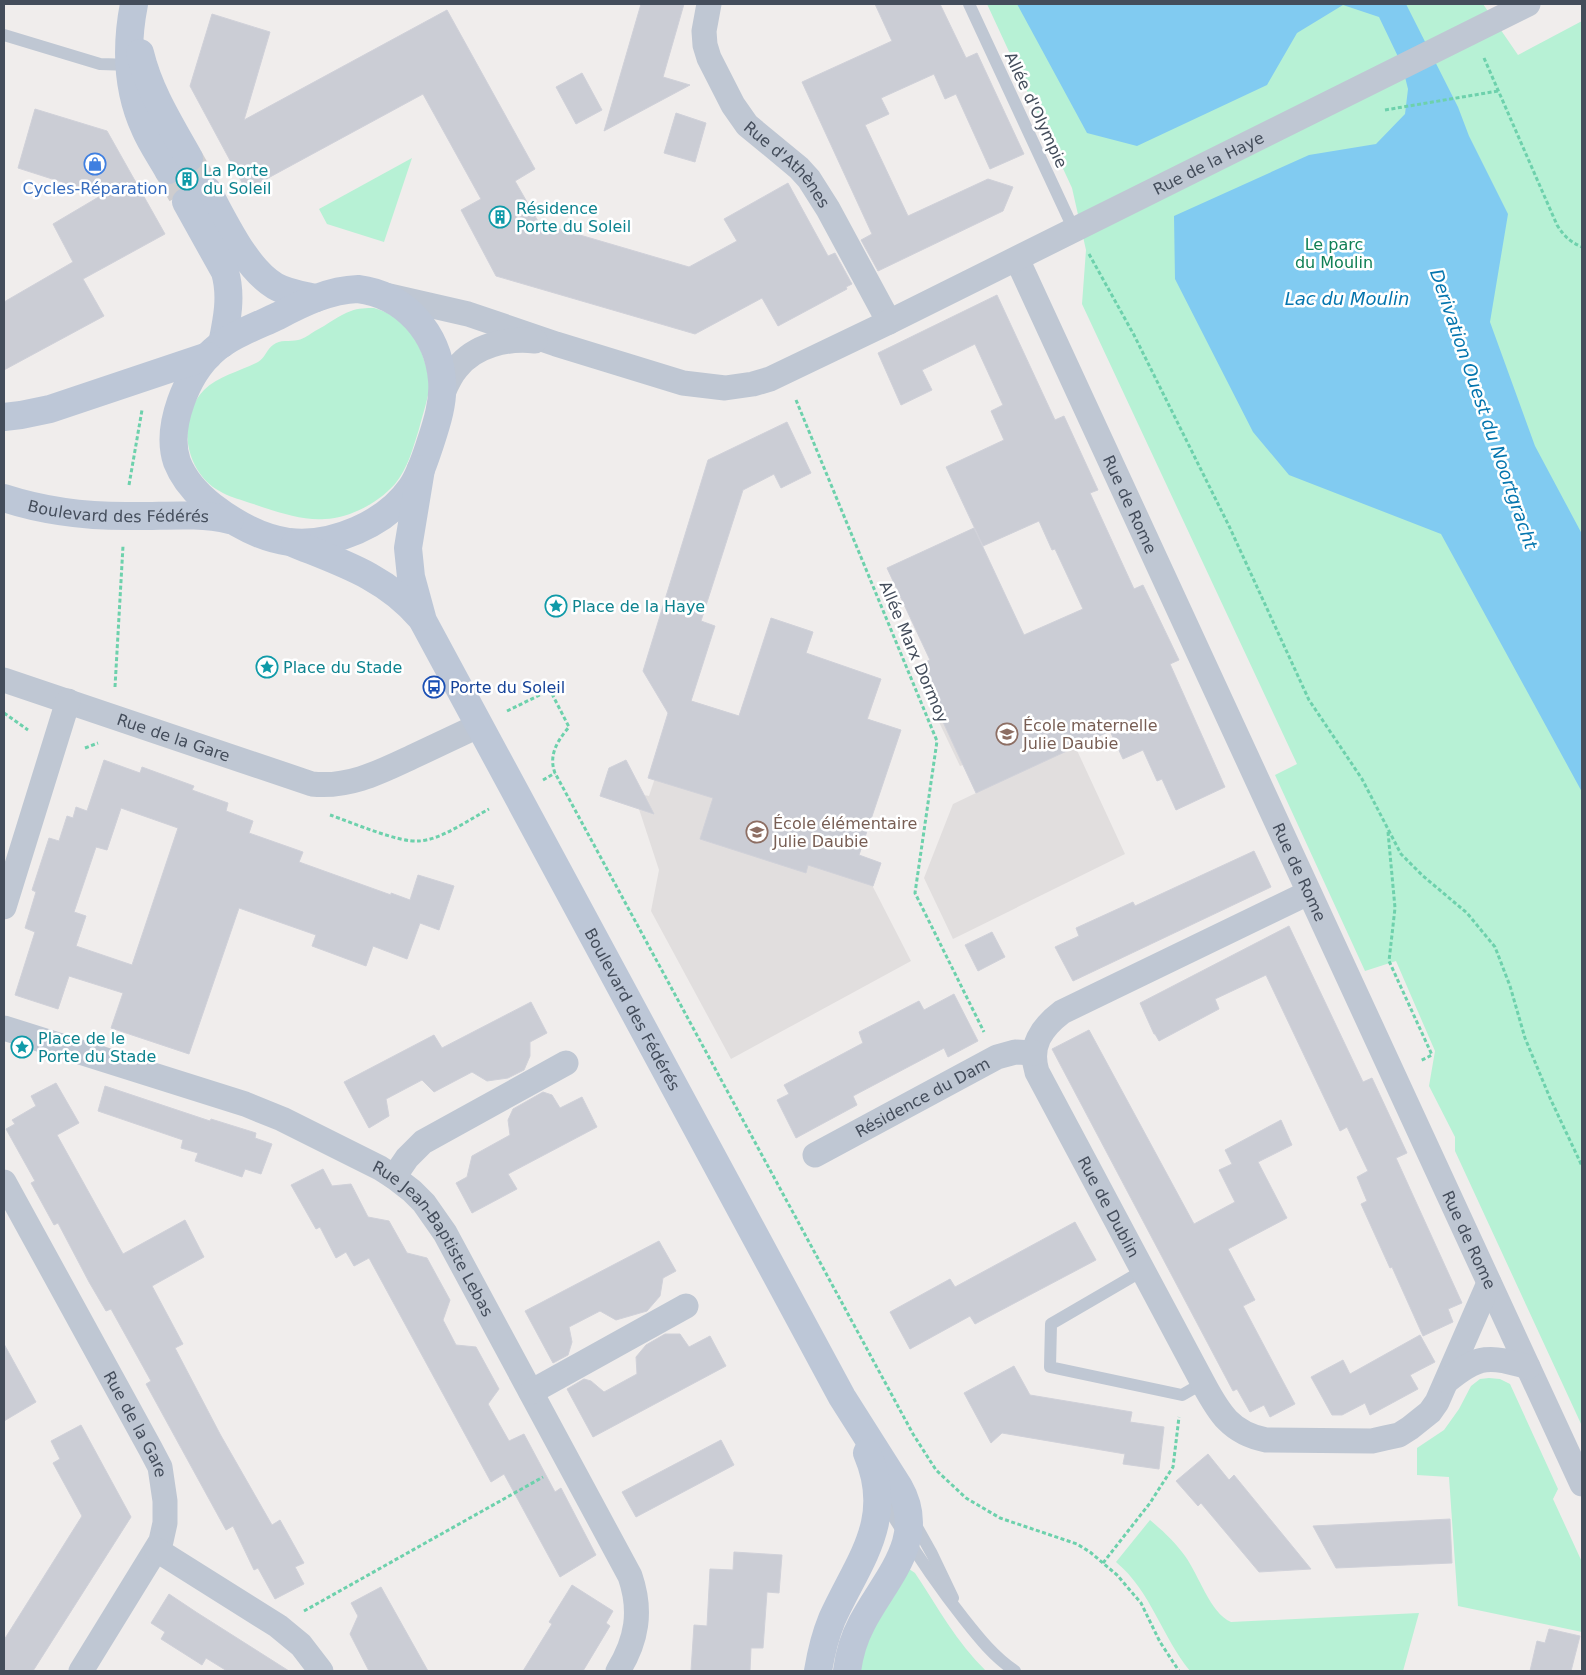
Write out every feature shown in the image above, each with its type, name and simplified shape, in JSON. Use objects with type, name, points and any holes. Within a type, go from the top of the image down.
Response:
[{"type":"street","points":[[135,4],[138,42],[136,65],[155,96],[178,164]]},
{"type":"street","name":"Rue d'Athènes","points":[[708,4],[704,31],[705,44],[709,58],[733,105],[747,125],[799,168],[809,179],[828,209],[889,322]]},
{"type":"street","name":"Rue de la Haye","points":[[889,322],[1528,4]]},
{"type":"street","points":[[316,298],[295,294],[276,287],[261,275],[196,196],[225,272],[229,290],[228,312],[215,350],[196,369],[186,386],[178,410],[174,433],[175,454],[183,473],[194,490],[213,507],[234,521],[256,532],[289,542],[330,539],[364,527],[404,498],[422,469],[437,422],[442,395],[440,368],[433,344],[427,332],[402,305],[380,294]]},
{"type":"street","name":"Rue de Rome","points":[[1017,259],[1582,1484]]},
{"type":"street","points":[[4,417],[50,409],[147,377],[215,350],[316,298],[348,290],[364,290],[468,314],[556,344],[683,382],[725,388],[770,379],[785,373],[889,322]]},
{"type":"street","points":[[442,395],[457,368],[473,354],[488,346],[520,340],[556,344]]},
{"type":"street","name":"Boulevard des Fédérés","points":[[422,469],[408,548],[411,577],[423,621]]},
{"type":"street","name":"Boulevard des Fédérés","points":[[4,498],[41,508],[66,512],[124,516],[200,515],[234,521]]},
{"type":"street","name":"Boulevard des Fédérés","points":[[289,542],[366,573],[404,599],[423,621],[842,1397],[904,1496],[908,1510],[908,1528],[900,1560],[857,1634],[847,1671]]},
{"type":"street","name":"Rue de la Gare","points":[[4,680],[304,781],[327,785],[358,780],[376,774],[480,725]]},
{"type":"street","points":[[4,907],[68,701]]},
{"type":"street","points":[[1034,1053],[1039,1035],[1062,1012],[1308,893]]},
{"type":"street","name":"Rue Jean-Baptiste Lebas","points":[[4,1028],[245,1104],[282,1119],[380,1168],[412,1191],[424,1203],[445,1233],[630,1576],[635,1589],[637,1619],[631,1648],[618,1671]]},
{"type":"street","name":"Résidence du Dam","points":[[815,1155],[997,1057],[1015,1052],[1034,1053]]},
{"type":"street","name":"Rue de Dublin","points":[[1034,1053],[1037,1072],[1142,1271],[1192,1389],[1212,1400],[1229,1422],[1241,1432],[1252,1437],[1273,1440],[1372,1440],[1399,1435],[1421,1420],[1437,1402],[1489,1283]]},
{"type":"street","points":[[394,1177],[407,1158],[423,1142],[566,1063]]},
{"type":"street","name":"Rue de la Gare","points":[[4,1182],[160,1467],[166,1512],[163,1533],[156,1550],[81,1671]]},
{"type":"street","points":[[531,1392],[686,1306]]},
{"type":"street","name":"Rue de Dublin","points":[[1447,1381],[1470,1365],[1488,1359],[1498,1359],[1528,1367]]},
{"type":"street","name":"Boulevard des Fédérés","points":[[818,1671],[828,1630],[863,1560],[871,1539],[877,1512],[877,1490],[869,1458],[842,1397]]},
{"type":"street","points":[[156,1550],[278,1626],[301,1645],[321,1671]]},
{"type":"lane","name":"Allée d'Olympie","points":[[969,4],[1074,230]]},
{"type":"lane","points":[[4,36],[100,64],[136,65]]},
{"type":"lane","points":[[1142,1271],[1051,1324],[1050,1367],[1192,1389]]},
{"type":"lane","points":[[877,1490],[933,1580],[985,1645],[1015,1671]]},
{"type":"lane","points":[[908,1510],[965,1620]]},
{"type":"path","points":[[1463,37],[1498,91],[1557,225],[1564,236],[1582,247]]},
{"type":"path","points":[[1386,110],[1498,91]]},
{"type":"path","points":[[1074,230],[1105,281],[1138,343],[1229,526],[1309,700],[1362,780],[1401,854],[1423,876],[1467,913],[1495,947],[1510,986],[1525,1038],[1581,1160],[1582,1166]]},
{"type":"path","name":"Allée Marx Dormoy","points":[[785,373],[937,741],[915,893],[997,1057]]},
{"type":"path","points":[[115,690],[124,516],[147,377]]},
{"type":"path","points":[[480,725],[550,690],[569,727],[561,736],[554,752],[552,766],[555,773],[913,1434],[936,1470],[951,1486],[983,1509],[1000,1518],[1076,1544],[1090,1552],[1131,1590],[1141,1603],[1160,1642],[1179,1671]]},
{"type":"path","points":[[4,713],[27,730]]},
{"type":"path","points":[[1388,829],[1395,908],[1389,961],[1432,1055],[1393,1074]]},
{"type":"path","points":[[1103,1563],[1150,1504],[1173,1467],[1192,1389]]},
{"type":"path","points":[[278,1626],[570,1462]]},
{"type":"shaded area","name":"École maternelle Julie Daubie","points":[[974,528],[1125,854],[953,939],[924,878],[953,804],[976,793],[963,765],[960,766],[938,720],[941,719],[917,666],[952,649],[920,638],[887,568]]},
{"type":"shaded area","name":"École élémentaire Julie Daubie","points":[[771,619],[813,632],[804,658],[834,663],[881,679],[868,719],[901,730],[859,855],[881,863],[873,887],[911,961],[731,1059],[651,911],[659,870],[639,809],[644,795],[649,796],[655,778],[674,695],[739,716]]},
{"type":"green space","name":"Le parc du Moulin","points":[[987,4],[1483,4],[1518,55],[1582,21],[1582,1426],[1455,1151],[1455,1137],[1429,1086],[1435,1051],[1396,961],[1365,971],[1275,775],[1297,764],[1082,304],[1086,250],[1072,188]]},
{"type":"green space","points":[[412,158],[384,242],[327,224],[319,209]]},
{"type":"green space","points":[[362,308],[374,308],[394,316],[408,328],[418,343],[430,379],[427,399],[412,451],[407,465],[395,484],[372,503],[354,512],[334,518],[315,519],[284,514],[234,497],[216,489],[205,480],[191,456],[187,428],[195,401],[204,390],[223,377],[258,362],[276,343],[302,339],[342,315]]},
{"type":"green space","points":[[1480,1379],[1500,1379],[1510,1384],[1558,1489],[1553,1499],[1582,1562],[1582,1632],[1458,1606],[1449,1477],[1417,1475],[1417,1448],[1444,1430],[1459,1409],[1471,1386]]},
{"type":"green space","points":[[1150,1520],[1181,1551],[1217,1611],[1231,1622],[1419,1613],[1403,1671],[1190,1671],[1180,1658],[1138,1586],[1116,1562]]},
{"type":"green space","points":[[909,1569],[915,1573],[966,1649],[986,1671],[856,1671],[865,1635]]},
{"type":"water","name":"Lac du Moulin","points":[[1017,4],[1406,4],[1458,107],[1469,136],[1508,214],[1490,322],[1535,446],[1582,534],[1582,792],[1441,534],[1289,475],[1253,432],[1175,279],[1174,216],[1309,155],[1376,144],[1405,114],[1408,89],[1402,65],[1379,17],[1343,5],[1297,33],[1267,85],[1137,146],[1087,133]]},
{"type":"building","points":[[641,4],[684,4],[663,77],[690,85],[604,131]]},
{"type":"building","points":[[875,4],[940,4],[966,58],[977,53],[1024,154],[990,169],[956,94],[945,99],[934,74],[881,98],[889,114],[865,125],[908,216],[988,179],[1013,187],[1003,211],[878,271],[861,240],[872,234],[802,82],[892,41]]},
{"type":"building","points":[[447,10],[535,169],[515,181],[539,223],[689,267],[737,241],[724,219],[788,183],[828,256],[835,253],[852,284],[846,287],[847,289],[778,326],[762,298],[695,334],[496,276],[461,210],[481,199],[423,94],[246,190],[190,86],[212,14],[270,32],[244,120]]},
{"type":"building","points":[[582,73],[602,110],[576,124],[556,87]]},
{"type":"building","points":[[35,109],[107,131],[165,234],[83,279],[104,316],[4,370],[4,302],[73,262],[53,224],[102,195],[18,168]]},
{"type":"building","points":[[676,113],[706,123],[695,162],[664,153]]},
{"type":"building","points":[[997,295],[1055,420],[1064,416],[1098,490],[1090,493],[1134,589],[1143,585],[1179,660],[1170,664],[1225,787],[1176,810],[1162,779],[1157,781],[1143,750],[1123,759],[1110,731],[976,793],[917,666],[930,660],[887,568],[974,528],[1024,635],[1083,609],[1055,549],[1052,550],[1039,521],[983,546],[946,467],[1004,440],[991,411],[1003,405],[975,344],[922,370],[932,390],[901,405],[878,353]]},
{"type":"building","points":[[787,422],[811,473],[781,488],[774,474],[743,490],[701,621],[715,626],[691,701],[739,716],[771,618],[813,632],[806,653],[881,679],[867,719],[901,730],[859,855],[881,863],[873,886],[808,865],[806,873],[700,839],[713,798],[648,778],[668,713],[643,671],[708,460]]},
{"type":"building","points":[[104,760],[140,773],[142,767],[194,786],[192,790],[228,803],[226,811],[253,821],[249,833],[303,852],[299,862],[410,900],[418,875],[454,886],[439,930],[420,923],[407,959],[373,946],[366,966],[312,946],[316,935],[239,908],[189,1054],[111,1028],[123,993],[69,976],[58,1009],[15,995],[35,932],[25,928],[36,892],[32,890],[49,838],[59,841],[67,816],[73,818],[76,807],[87,811]],"holes":[[[121,808],[178,828],[132,965],[76,946],[86,916],[74,912],[96,847],[107,850]]]},
{"type":"building","points":[[626,760],[654,814],[600,796],[609,768]]},
{"type":"building","points":[[1254,851],[1271,887],[1073,981],[1055,947],[1079,936],[1076,928],[1133,902],[1135,906]]},
{"type":"building","points":[[1289,926],[1363,1082],[1372,1078],[1407,1153],[1396,1158],[1462,1303],[1448,1309],[1453,1322],[1423,1336],[1361,1204],[1367,1201],[1357,1177],[1368,1171],[1347,1127],[1340,1131],[1266,975],[1215,999],[1219,1009],[1159,1041],[1140,1003]]},
{"type":"building","points":[[992,932],[1005,957],[978,971],[965,945]]},
{"type":"building","points":[[954,994],[978,1041],[948,1057],[944,1048],[853,1096],[857,1105],[796,1138],[777,1100],[789,1094],[784,1085],[863,1043],[859,1032],[919,1001],[924,1010]]},
{"type":"building","points":[[531,1002],[547,1033],[530,1042],[530,1056],[524,1070],[508,1078],[487,1081],[472,1072],[434,1092],[422,1080],[386,1099],[389,1116],[369,1128],[344,1082],[434,1035],[442,1048]]},
{"type":"building","points":[[1089,1030],[1194,1224],[1235,1202],[1219,1170],[1232,1164],[1225,1150],[1281,1120],[1292,1145],[1258,1162],[1287,1218],[1228,1249],[1255,1300],[1243,1306],[1295,1404],[1270,1417],[1264,1405],[1250,1412],[1237,1389],[1233,1391],[1052,1049]]},
{"type":"building","points":[[56,1083],[79,1123],[57,1135],[123,1254],[185,1220],[204,1257],[152,1286],[183,1344],[175,1348],[220,1434],[272,1525],[280,1520],[304,1563],[295,1567],[304,1584],[275,1599],[258,1568],[254,1570],[233,1526],[226,1530],[146,1384],[151,1381],[111,1309],[106,1311],[58,1223],[54,1225],[31,1183],[35,1181],[6,1129],[15,1124],[12,1120],[36,1106],[31,1096]]},
{"type":"building","points":[[105,1086],[210,1121],[211,1119],[256,1133],[255,1138],[272,1144],[261,1174],[245,1169],[242,1177],[195,1161],[198,1153],[181,1148],[183,1140],[98,1111]]},
{"type":"building","points":[[543,1092],[552,1095],[560,1108],[582,1097],[597,1127],[508,1174],[517,1189],[472,1213],[456,1183],[467,1177],[472,1156],[510,1135],[508,1120],[513,1109]]},
{"type":"building","points":[[323,1169],[332,1186],[351,1184],[368,1217],[389,1221],[407,1253],[427,1258],[450,1300],[443,1320],[456,1345],[476,1347],[499,1389],[488,1404],[509,1441],[524,1434],[555,1492],[561,1488],[596,1555],[560,1577],[504,1474],[491,1482],[369,1258],[354,1266],[346,1252],[336,1258],[320,1227],[316,1229],[291,1185]]},
{"type":"building","points":[[1075,1222],[1096,1260],[975,1324],[970,1316],[910,1349],[890,1312],[950,1279],[955,1287]]},
{"type":"building","points":[[659,1241],[676,1271],[663,1278],[660,1296],[647,1311],[616,1320],[600,1311],[569,1327],[572,1342],[568,1355],[553,1363],[525,1311]]},
{"type":"building","points":[[665,1334],[680,1334],[689,1347],[710,1336],[726,1366],[593,1437],[567,1389],[584,1379],[591,1381],[604,1392],[637,1374],[636,1357],[646,1345]]},
{"type":"building","points":[[1420,1335],[1435,1362],[1410,1375],[1418,1389],[1370,1415],[1365,1403],[1342,1415],[1332,1415],[1311,1377],[1343,1360],[1350,1374]]},
{"type":"building","points":[[4,1344],[36,1402],[4,1421]]},
{"type":"building","points":[[1014,1366],[1030,1395],[1132,1412],[1130,1422],[1164,1427],[1159,1469],[1123,1464],[1125,1454],[1002,1433],[991,1443],[964,1393]]},
{"type":"building","points":[[81,1425],[131,1517],[33,1671],[4,1671],[4,1640],[82,1516],[53,1463],[60,1459],[51,1441]]},
{"type":"building","points":[[721,1440],[734,1465],[636,1517],[622,1492]]},
{"type":"building","points":[[1208,1454],[1229,1480],[1234,1475],[1311,1569],[1259,1572],[1201,1503],[1198,1506],[1176,1481]]},
{"type":"building","points":[[1450,1519],[1452,1563],[1336,1568],[1313,1526]]},
{"type":"building","points":[[734,1552],[782,1555],[779,1593],[767,1592],[763,1648],[751,1648],[750,1671],[691,1671],[694,1625],[707,1626],[710,1569],[733,1570]]},
{"type":"building","points":[[572,1585],[613,1611],[606,1623],[610,1626],[583,1671],[523,1671],[552,1624],[549,1622]]},
{"type":"building","points":[[381,1587],[428,1671],[369,1671],[350,1634],[358,1616],[351,1603]]},
{"type":"building","points":[[169,1594],[289,1671],[227,1671],[206,1658],[202,1665],[161,1639],[165,1632],[151,1623]]},
{"type":"building","points":[[1549,1629],[1580,1636],[1571,1671],[1530,1671],[1537,1641],[1545,1643]]},
{"type":"tunnel","points":[[189,158],[207,190]]},
{"type":"tunnel","points":[[168,170],[186,202]]},
{"type":"place","name":"Cycles-Réparation","points":[[95,164]]},
{"type":"place","name":"La Porte du Soleil","points":[[187,179]]},
{"type":"place","name":"Résidence Porte du Soleil","points":[[500,217]]},
{"type":"place","name":"Place de la Haye","points":[[556,606]]},
{"type":"place","name":"Place du Stade","points":[[267,667]]},
{"type":"place","name":"Porte du Soleil","points":[[434,687]]},
{"type":"place","name":"École maternelle Julie Daubie","points":[[1007,734]]},
{"type":"place","name":"École élémentaire Julie Daubie","points":[[757,832]]},
{"type":"place","name":"Place de le Porte du Stade","points":[[22,1047]]},
{"type":"water label","name":"Derivation Ouest du Noortgracht","points":[[1484,409]]}]
